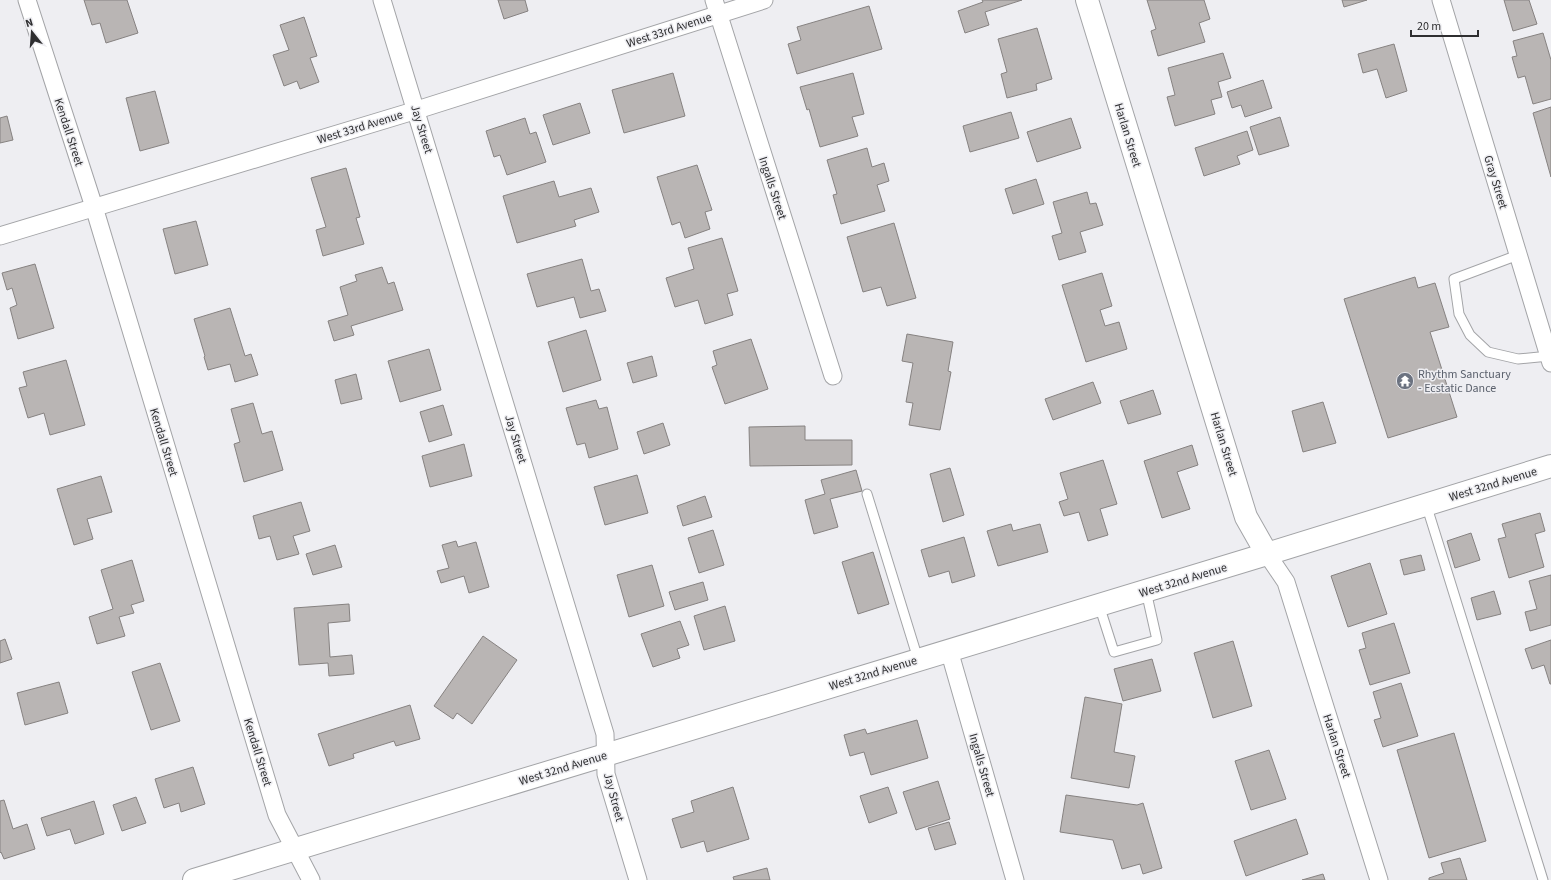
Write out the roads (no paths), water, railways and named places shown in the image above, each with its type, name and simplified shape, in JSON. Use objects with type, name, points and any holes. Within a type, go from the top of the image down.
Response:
[{"type":"street","name":"Kendall Street","points":[[27,0],[94,207],[277,815],[311,880]]},
{"type":"street","name":"Jay Street","points":[[382,0],[417,110],[605,734],[606,774],[638,880]]},
{"type":"street","name":"West 33rd Avenue","points":[[0,236],[417,110],[716,7],[764,0]]},
{"type":"street","name":"Harlan Street","points":[[1087,0],[1246,517],[1267,554],[1286,582],[1380,880]]},
{"type":"street","name":"Gray Street","points":[[1441,0],[1550,360]]},
{"type":"street","name":"Ingalls Street","points":[[716,7],[833,376]]},
{"type":"street","name":"West 32nd Avenue","points":[[194,880],[1146,591],[1551,466]]},
{"type":"street","name":"Ingalls Street","points":[[949,650],[1015,880]]},
{"type":"lane","points":[[1518,255],[1454,279],[1458,314],[1470,335],[1488,352],[1518,358],[1550,360]]},
{"type":"lane","points":[[867,494],[918,660]]},
{"type":"lane","points":[[1426,504],[1543,880]]},
{"type":"lane","points":[[1099,605],[1114,652],[1157,640],[1146,591]]},
{"type":"place","name":"Rhythm Sanctuary - Ecstatic Dance","points":[[1405,381]]}]
